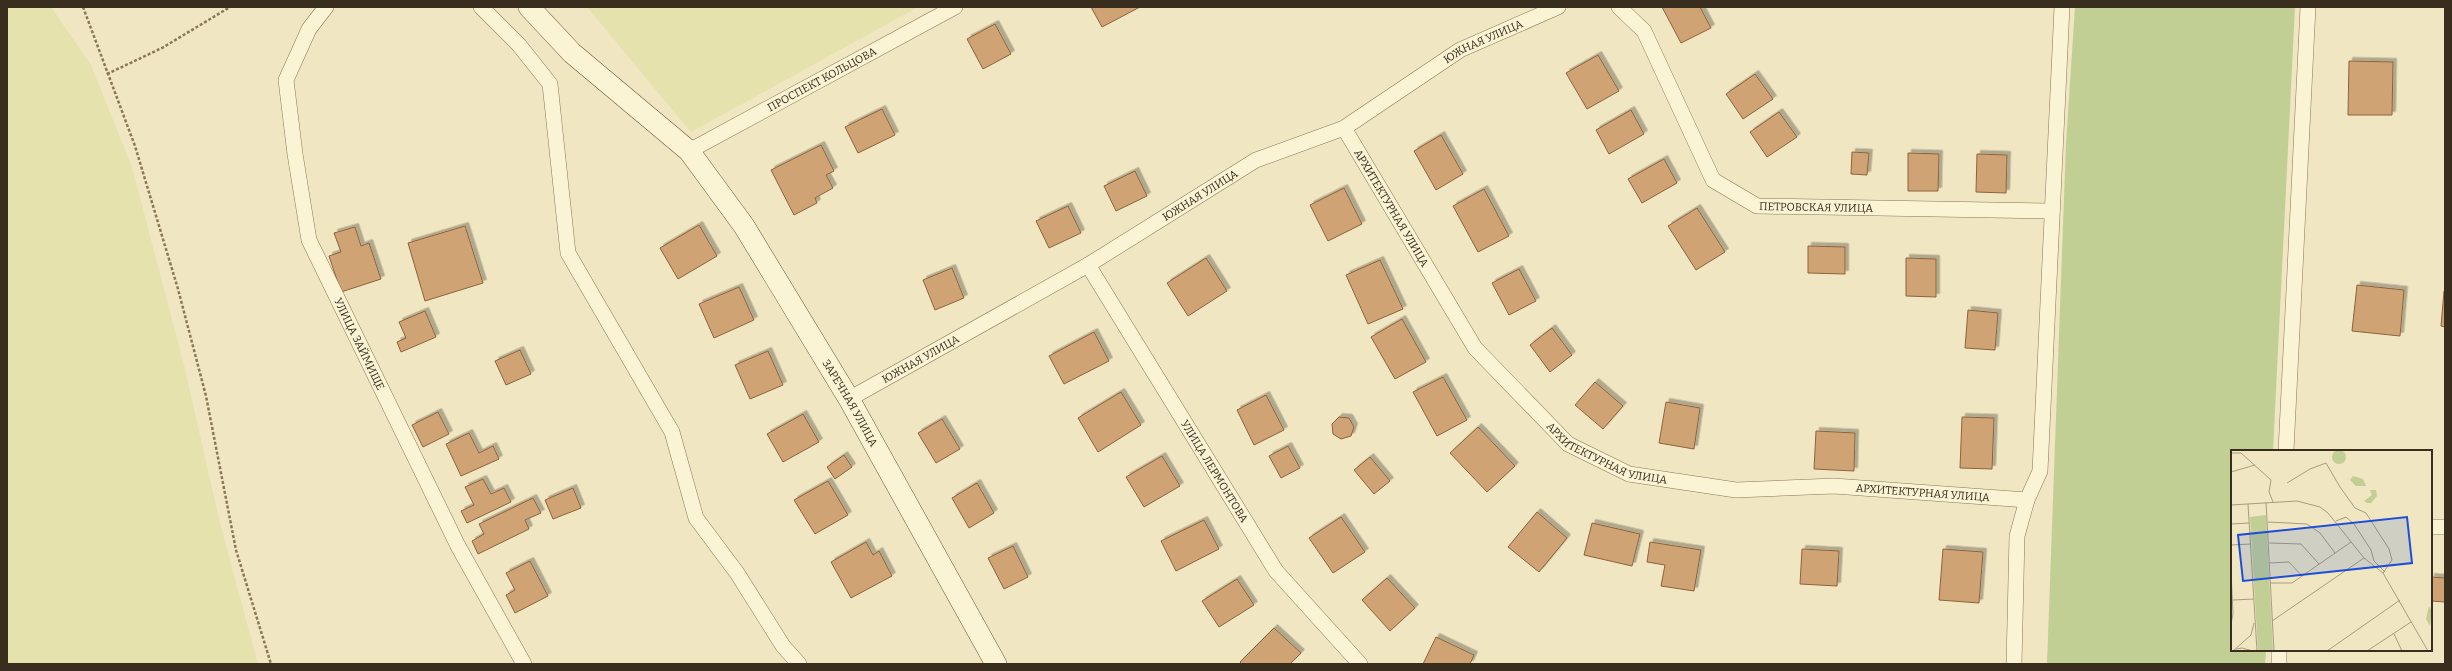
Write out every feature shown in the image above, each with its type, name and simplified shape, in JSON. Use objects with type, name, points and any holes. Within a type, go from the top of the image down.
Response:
[{"type":"street","name":"УЛИЦА ЗАЙМИЩЕ","points":[[326,7],[309,29],[286,80],[295,154],[309,240],[458,546],[524,664]]},
{"type":"street","points":[[481,7],[519,45],[550,84],[568,253],[672,432],[696,518],[737,573],[784,646],[799,664]]},
{"type":"street","name":"ЗАРЕЧНАЯ УЛИЦА","points":[[529,7],[572,53],[689,151],[744,226],[849,399],[996,664]]},
{"type":"street","name":"ПРОСПЕКТ КОЛЬЦОВА","points":[[689,151],[955,7]]},
{"type":"street","name":"ЮЖНАЯ УЛИЦА","points":[[849,399],[1088,265],[1256,160],[1344,128],[1460,50],[1558,7]]},
{"type":"street","name":"ПЕТРОВСКАЯ УЛИЦА","points":[[1619,7],[1644,31],[1713,180],[1757,206],[2052,211]]},
{"type":"street","points":[[2014,664],[2017,536],[2027,500],[2040,471],[2062,7]]},
{"type":"street","points":[[2286,450],[2308,7]]},
{"type":"street","name":"АРХИТЕКТУРНАЯ УЛИЦА","points":[[1344,128],[1474,348],[1568,444],[1629,474],[1736,490],[1834,486],[2027,500]]},
{"type":"street","name":"УЛИЦА ЛЕРМОНТОВА","points":[[1088,265],[1276,571],[1360,664]]},
{"type":"street","points":[[2432,527],[2445,527]]},
{"type":"street","points":[[2279,651],[2279,664]]},
{"type":"path","points":[[83,7],[135,146],[178,289],[206,396],[236,550],[271,664]]},
{"type":"path","points":[[107,74],[162,48],[230,7]]},
{"type":"shaded area","points":[[7,7],[51,7],[91,65],[132,167],[184,365],[220,523],[258,664],[7,664]]},
{"type":"shaded area","points":[[587,7],[918,7],[691,132]]},
{"type":"green space","points":[[2075,7],[2295,7],[2273,450],[2231,450],[2231,651],[2266,651],[2265,664],[2047,664],[2066,143]]},
{"type":"building","points":[[1091,7],[1140,7],[1102,27]]},
{"type":"building","points":[[1662,7],[1700,7],[1711,28],[1681,43]]},
{"type":"building","points":[[995,24],[1011,54],[983,69],[967,39]]},
{"type":"building","points":[[1598,55],[1619,91],[1587,109],[1566,73]]},
{"type":"building","points":[[2349,61],[2393,62],[2392,115],[2348,115]]},
{"type":"building","points":[[1755,74],[1773,99],[1743,119],[1726,94]]},
{"type":"building","points":[[882,109],[895,135],[858,153],[845,127]]},
{"type":"building","points":[[1631,110],[1644,134],[1609,154],[1596,130]]},
{"type":"building","points":[[1779,112],[1797,137],[1767,157],[1750,132]]},
{"type":"building","points":[[1441,135],[1463,174],[1436,190],[1414,151]]},
{"type":"building","points":[[821,145],[834,171],[826,175],[833,188],[815,198],[817,203],[794,215],[771,170]]},
{"type":"building","points":[[1852,152],[1869,153],[1867,175],[1851,174]]},
{"type":"building","points":[[1908,153],[1939,154],[1938,191],[1908,191]]},
{"type":"building","points":[[1977,154],[2007,155],[2006,193],[1976,192]]},
{"type":"building","points":[[1664,159],[1677,183],[1642,203],[1628,179]]},
{"type":"building","points":[[1135,171],[1147,196],[1116,211],[1104,186]]},
{"type":"building","points":[[1344,188],[1362,224],[1328,241],[1310,205]]},
{"type":"building","points":[[1484,189],[1509,236],[1478,252],[1453,206]]},
{"type":"building","points":[[1068,206],[1081,233],[1049,248],[1036,221]]},
{"type":"building","points":[[1697,208],[1725,252],[1696,270],[1668,226]]},
{"type":"building","points":[[699,225],[717,256],[678,279],[660,248]]},
{"type":"building","points":[[465,226],[483,283],[425,301],[408,243]]},
{"type":"building","points":[[355,227],[361,246],[369,243],[381,279],[341,292],[329,256],[341,252],[334,233]]},
{"type":"building","points":[[1808,246],[1845,247],[1845,274],[1808,273]]},
{"type":"building","points":[[1206,258],[1227,291],[1188,316],[1167,283]]},
{"type":"building","points":[[1906,258],[1936,259],[1936,297],[1906,296]]},
{"type":"building","points":[[1380,260],[1403,309],[1368,324],[1346,275]]},
{"type":"building","points":[[952,268],[964,298],[935,310],[923,280]]},
{"type":"building","points":[[1519,269],[1536,301],[1509,315],[1492,283]]},
{"type":"building","points":[[2357,285],[2404,290],[2400,336],[2352,331]]},
{"type":"building","points":[[739,287],[754,320],[714,338],[699,304]]},
{"type":"building","points":[[2445,291],[2445,327],[2441,326]]},
{"type":"building","points":[[1968,310],[1998,313],[1995,350],[1965,348]]},
{"type":"building","points":[[425,311],[436,337],[401,352],[397,342],[406,338],[399,322]]},
{"type":"building","points":[[1402,319],[1426,362],[1395,379],[1371,337]]},
{"type":"building","points":[[1552,328],[1572,355],[1550,372],[1530,345]]},
{"type":"building","points":[[1094,332],[1109,361],[1064,384],[1049,356]]},
{"type":"building","points":[[520,350],[531,374],[506,385],[495,361]]},
{"type":"building","points":[[768,351],[783,385],[750,399],[735,365]]},
{"type":"building","points":[[1443,377],[1467,420],[1437,436],[1413,392]]},
{"type":"building","points":[[1595,382],[1623,406],[1603,429],[1575,405]]},
{"type":"building","points":[[1121,392],[1141,425],[1098,452],[1078,418]]},
{"type":"building","points":[[1266,395],[1284,430],[1254,445],[1237,410]]},
{"type":"building","points":[[1666,402],[1700,408],[1694,449],[1659,443]]},
{"type":"building","points":[[438,412],[449,434],[423,447],[412,425]]},
{"type":"building","points":[[803,414],[819,442],[783,462],[767,434]]},
{"type":"building","points":[[1339,417],[1349,418],[1354,427],[1351,436],[1341,439],[1333,434],[1332,424]]},
{"type":"building","points":[[1962,417],[1994,418],[1992,469],[1960,468]]},
{"type":"building","points":[[942,419],[960,449],[936,463],[918,433]]},
{"type":"building","points":[[1478,427],[1515,466],[1487,492],[1450,453]]},
{"type":"building","points":[[1816,431],[1855,433],[1854,471],[1814,469]]},
{"type":"building","points":[[469,433],[479,453],[493,446],[499,459],[461,476],[446,444]]},
{"type":"building","points":[[1288,446],[1300,468],[1281,478],[1269,456]]},
{"type":"building","points":[[844,455],[852,467],[835,479],[827,467]]},
{"type":"building","points":[[1162,456],[1180,486],[1144,507],[1126,477]]},
{"type":"building","points":[[1370,457],[1390,481],[1374,494],[1354,470]]},
{"type":"building","points":[[483,479],[491,494],[504,488],[511,502],[467,523],[461,511],[474,505],[465,487]]},
{"type":"building","points":[[828,481],[848,515],[815,534],[794,500]]},
{"type":"building","points":[[977,483],[994,513],[969,528],[952,498]]},
{"type":"building","points":[[573,488],[581,508],[553,519],[545,500]]},
{"type":"building","points":[[533,498],[541,513],[525,520],[529,529],[478,554],[472,541],[484,534],[479,524]]},
{"type":"building","points":[[1537,512],[1567,538],[1539,572],[1508,547]]},
{"type":"building","points":[[1341,517],[1365,552],[1333,573],[1309,538]]},
{"type":"building","points":[[1204,520],[1219,549],[1176,571],[1161,541]]},
{"type":"building","points":[[1592,523],[1640,534],[1632,566],[1584,555]]},
{"type":"building","points":[[866,542],[873,555],[879,551],[892,576],[851,598],[831,562]]},
{"type":"building","points":[[1650,542],[1701,550],[1694,591],[1661,586],[1665,565],[1647,562]]},
{"type":"building","points":[[1013,546],[1028,577],[1004,589],[988,558]]},
{"type":"building","points":[[1802,549],[1839,551],[1837,586],[1800,584]]},
{"type":"building","points":[[1943,549],[1983,552],[1979,603],[1939,600]]},
{"type":"building","points":[[530,561],[548,596],[515,613],[506,595],[515,590],[506,573]]},
{"type":"building","points":[[2432,577],[2445,578],[2445,602],[2432,601]]},
{"type":"building","points":[[1387,578],[1415,608],[1390,631],[1362,600]]},
{"type":"building","points":[[1237,579],[1254,605],[1219,627],[1202,601]]},
{"type":"building","points":[[1274,628],[1301,653],[1290,664],[1242,664],[1240,662]]},
{"type":"building","points":[[1436,637],[1474,655],[1470,664],[1423,664]]}]
